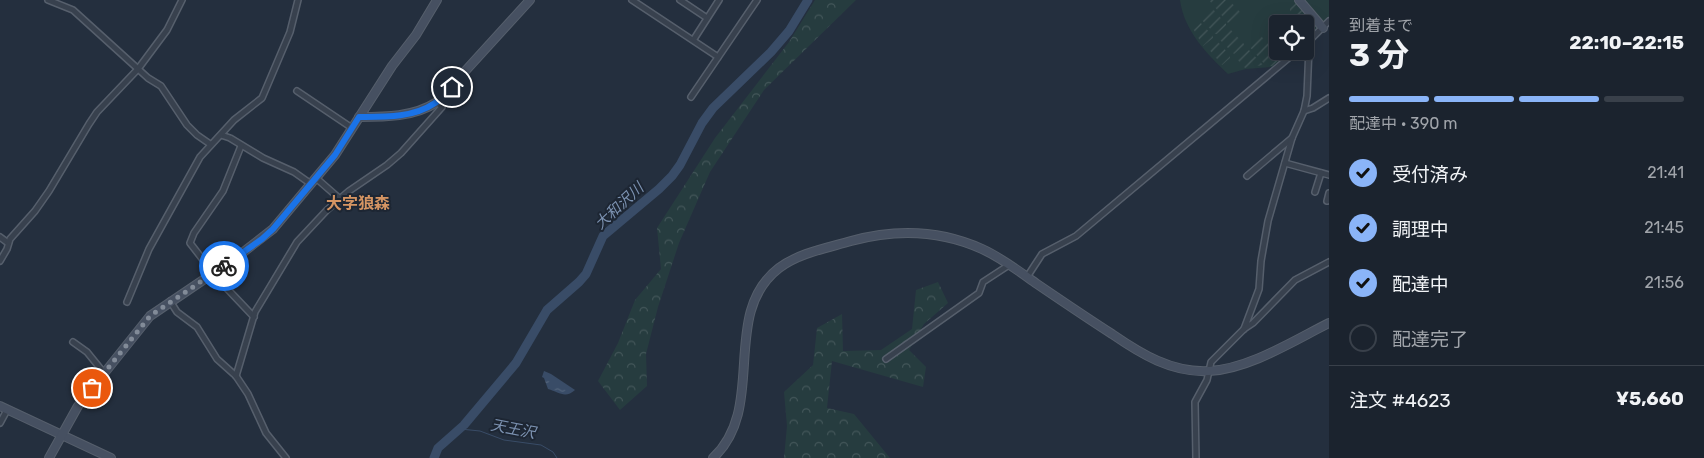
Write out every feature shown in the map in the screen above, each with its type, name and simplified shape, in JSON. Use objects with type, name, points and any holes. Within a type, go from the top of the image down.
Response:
[{"type":"street","points":[[48,0],[73,10],[148,78],[161,86],[187,125],[210,144]]},
{"type":"street","points":[[0,261],[13,234],[35,211],[49,191],[97,112],[138,69],[167,30],[182,0]]},
{"type":"street","points":[[127,302],[149,248],[200,157],[234,120],[262,98],[290,32],[298,0]]},
{"type":"street","points":[[49,458],[78,406],[146,321],[170,302],[268,234],[313,181],[335,155],[392,66],[416,35],[437,0]]},
{"type":"street","points":[[359,117],[401,115],[428,107],[437,102],[530,0]]},
{"type":"street","points":[[632,0],[694,39],[718,57]]},
{"type":"street","points":[[680,0],[707,18]]},
{"type":"street","points":[[694,39],[719,0]]},
{"type":"street","points":[[691,97],[757,0]]},
{"type":"street","points":[[1299,0],[1326,24],[1314,36]]},
{"type":"street","points":[[1027,277],[1042,254],[1076,236],[1286,60]]},
{"type":"street","points":[[1244,330],[1259,288],[1268,221],[1292,138],[1304,111],[1308,60]]},
{"type":"street","points":[[297,91],[352,128]]},
{"type":"street","points":[[1304,111],[1329,98]]},
{"type":"street","points":[[236,376],[255,312],[292,250],[327,210],[358,184],[387,165],[401,153],[442,107],[437,102]]},
{"type":"street","points":[[221,135],[230,138],[263,158],[313,181],[340,199]]},
{"type":"street","points":[[1247,176],[1292,138]]},
{"type":"street","points":[[241,146],[223,191],[191,239],[191,246],[217,278],[254,317]]},
{"type":"street","points":[[1285,163],[1329,175]]},
{"type":"street","points":[[1315,192],[1321,174]]},
{"type":"street","points":[[1327,201],[1329,193]]},
{"type":"street","points":[[713,458],[726,444],[740,412],[748,327],[752,306],[763,284],[785,264],[805,255],[862,238],[894,233],[909,233],[937,235],[969,244],[1009,265],[1144,355],[1174,368],[1208,371],[1249,362],[1329,323]]},
{"type":"street","points":[[0,237],[8,243]]},
{"type":"street","points":[[1196,458],[1197,421],[1195,402],[1207,380],[1211,362],[1295,280],[1329,262]]},
{"type":"street","points":[[886,358],[979,293],[983,282],[1009,265]]},
{"type":"street","points":[[170,302],[177,312],[197,327],[217,359],[236,376],[248,394],[266,433],[286,458]]},
{"type":"street","points":[[73,342],[87,352],[104,373]]},
{"type":"street","points":[[0,422],[3,408],[111,458]]},
{"type":"green space","points":[[815,0],[856,0],[764,90],[710,172],[679,243],[658,307],[646,354],[647,386],[620,410],[598,381],[618,343],[635,300],[661,269],[657,228],[715,138],[789,42]]},
{"type":"green space","points":[[1180,0],[1329,0],[1329,17],[1314,32],[1314,15],[1269,15],[1269,60],[1281,60],[1272,67],[1246,69],[1228,74],[1191,32],[1182,11]]},
{"type":"green space","points":[[1209,0],[1229,0],[1240,12],[1240,15],[1228,23]]},
{"type":"green space","points":[[1296,3],[1306,15],[1294,15],[1290,8]]},
{"type":"green space","points":[[1212,8],[1226,24],[1217,34],[1200,18]]},
{"type":"green space","points":[[1198,20],[1213,36],[1203,46],[1191,25]]},
{"type":"green space","points":[[1228,29],[1244,44],[1234,54],[1219,39]]},
{"type":"green space","points":[[1261,36],[1269,45],[1269,60],[1279,60],[1272,66],[1266,66],[1249,46]]},
{"type":"green space","points":[[1214,41],[1217,41],[1230,55],[1230,58],[1222,65],[1207,47]]},
{"type":"green space","points":[[1245,48],[1263,65],[1245,68],[1236,56]]},
{"type":"green space","points":[[938,282],[948,303],[924,324],[909,350],[926,367],[923,387],[832,361],[827,408],[854,414],[890,458],[784,458],[787,426],[784,392],[813,365],[817,328],[842,314],[843,351],[881,350],[912,329],[916,290]]},
{"type":"water","points":[[544,371],[575,390],[565,394],[548,389],[542,377]]},
{"type":"waterway","name":"大和沢川","points":[[434,458],[438,448],[464,425],[516,363],[547,310],[586,274],[603,236],[672,176],[680,165],[702,123],[713,108],[771,52],[789,31],[808,0]]},
{"type":"waterway","name":"天王沢","points":[[460,429],[480,431],[504,440],[541,445],[553,452],[557,458]]},
{"type":"way so far","points":[[92,388],[150,316],[224,266]]},
{"type":"district","name":"大字狼森","points":[[358,203]]},
{"type":"route","points":[[224,266],[273,229],[335,155],[359,117],[388,117],[428,107],[437,102],[452,87]]}]
